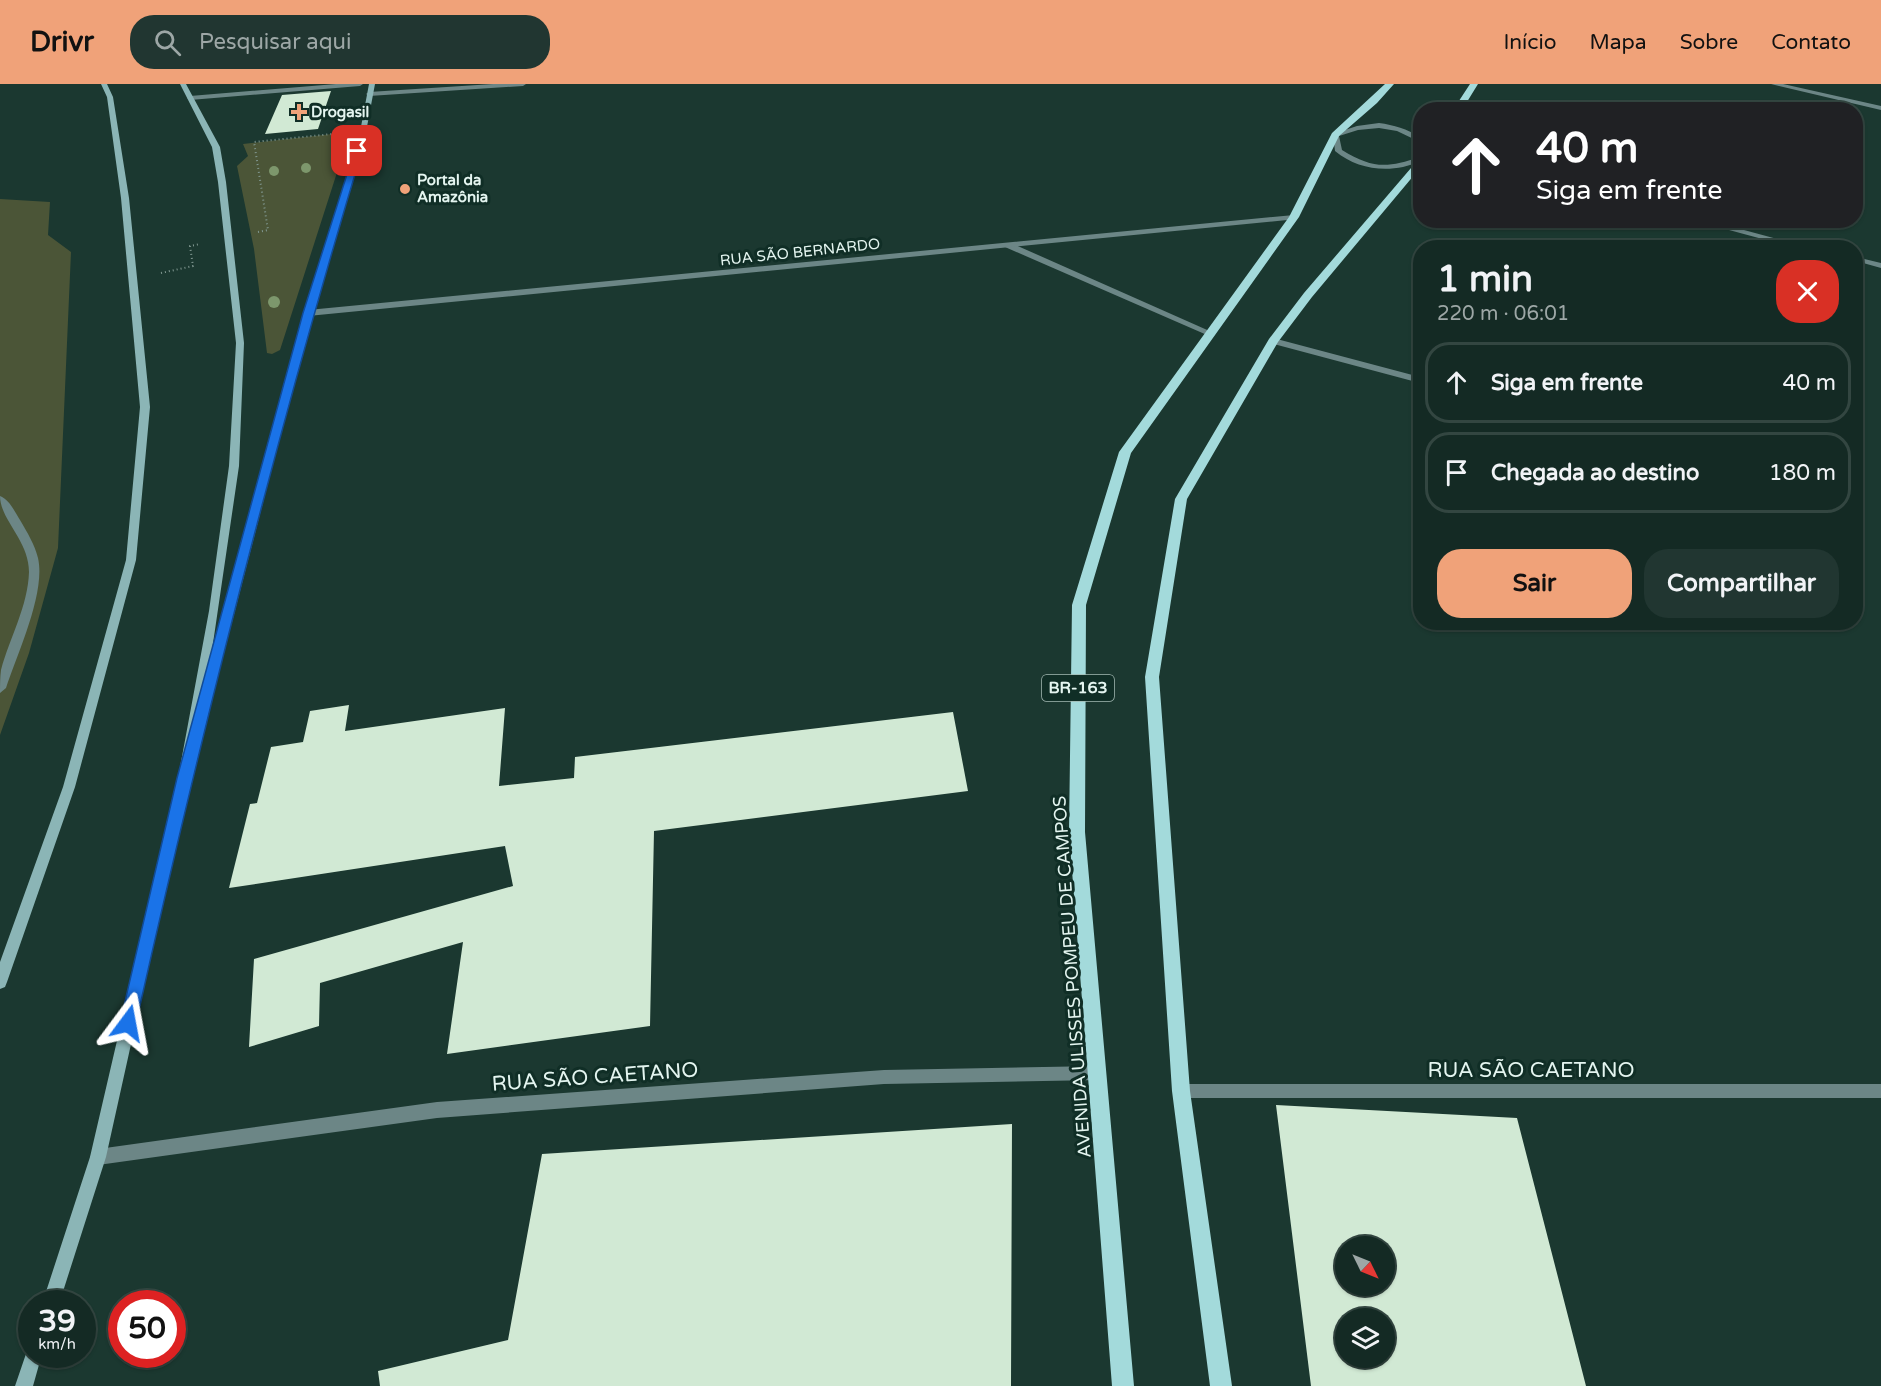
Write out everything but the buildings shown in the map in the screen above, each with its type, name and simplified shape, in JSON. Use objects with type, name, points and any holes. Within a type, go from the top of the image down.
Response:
[{"type":"main road","points":[[0,982],[69,787],[131,560],[145,406],[125,198],[110,97],[104,84]]},
{"type":"main road","points":[[183,84],[216,147],[240,343],[234,466],[214,611],[184,778]]},
{"type":"main road","name":"AVENIDA ULISSES POMPEU DE CAMPOS","points":[[1123,1386],[1077,832],[1079,605],[1125,452],[1294,217],[1335,135],[1390,84]]},
{"type":"main road","points":[[1462,102],[1474,84]]},
{"type":"main road","points":[[55,1290],[98,1157],[184,778],[308,313],[363,132],[371,89]]},
{"type":"main road","points":[[1221,1386],[1181,1091],[1152,677],[1181,499],[1273,341],[1308,295],[1413,169]]},
{"type":"main road","points":[[24,1386],[30,1368]]},
{"type":"street","points":[[190,98],[360,84]]},
{"type":"street","points":[[371,89],[523,84]]},
{"type":"street","points":[[1774,84],[1854,102]]},
{"type":"street","points":[[1863,104],[1881,108]]},
{"type":"street","points":[[1413,135],[1392,127],[1375,125],[1357,126],[1335,135],[1340,151],[1353,160],[1373,166],[1398,168],[1413,163]]},
{"type":"street","name":"RUA SÃO BERNARDO","points":[[308,313],[1294,217]]},
{"type":"street","points":[[1728,228],[1775,240]]},
{"type":"street","points":[[1008,245],[1210,333]]},
{"type":"street","points":[[1863,261],[1881,266]]},
{"type":"street","points":[[1273,341],[1413,378]]},
{"type":"street","points":[[0,499],[12,514],[33,560],[31,596],[0,688]]},
{"type":"street","name":"RUA SÃO CAETANO","points":[[98,1157],[437,1110],[884,1077],[1098,1073]]},
{"type":"street","name":"RUA SÃO CAETANO","points":[[1181,1091],[1881,1091]]},
{"type":"green space","points":[[350,132],[280,350],[272,354],[267,353],[254,249],[237,166],[248,156],[243,144]]},
{"type":"green space","points":[[0,199],[50,202],[48,235],[71,252],[58,548],[29,653],[0,735]]},
{"type":"place","name":"Drogasil","points":[[299,112]]},
{"type":"place","name":"Portal da Amazônia","points":[[405,189]]},
{"type":"route","points":[[128,1023],[184,778],[308,313],[357,151]]}]
